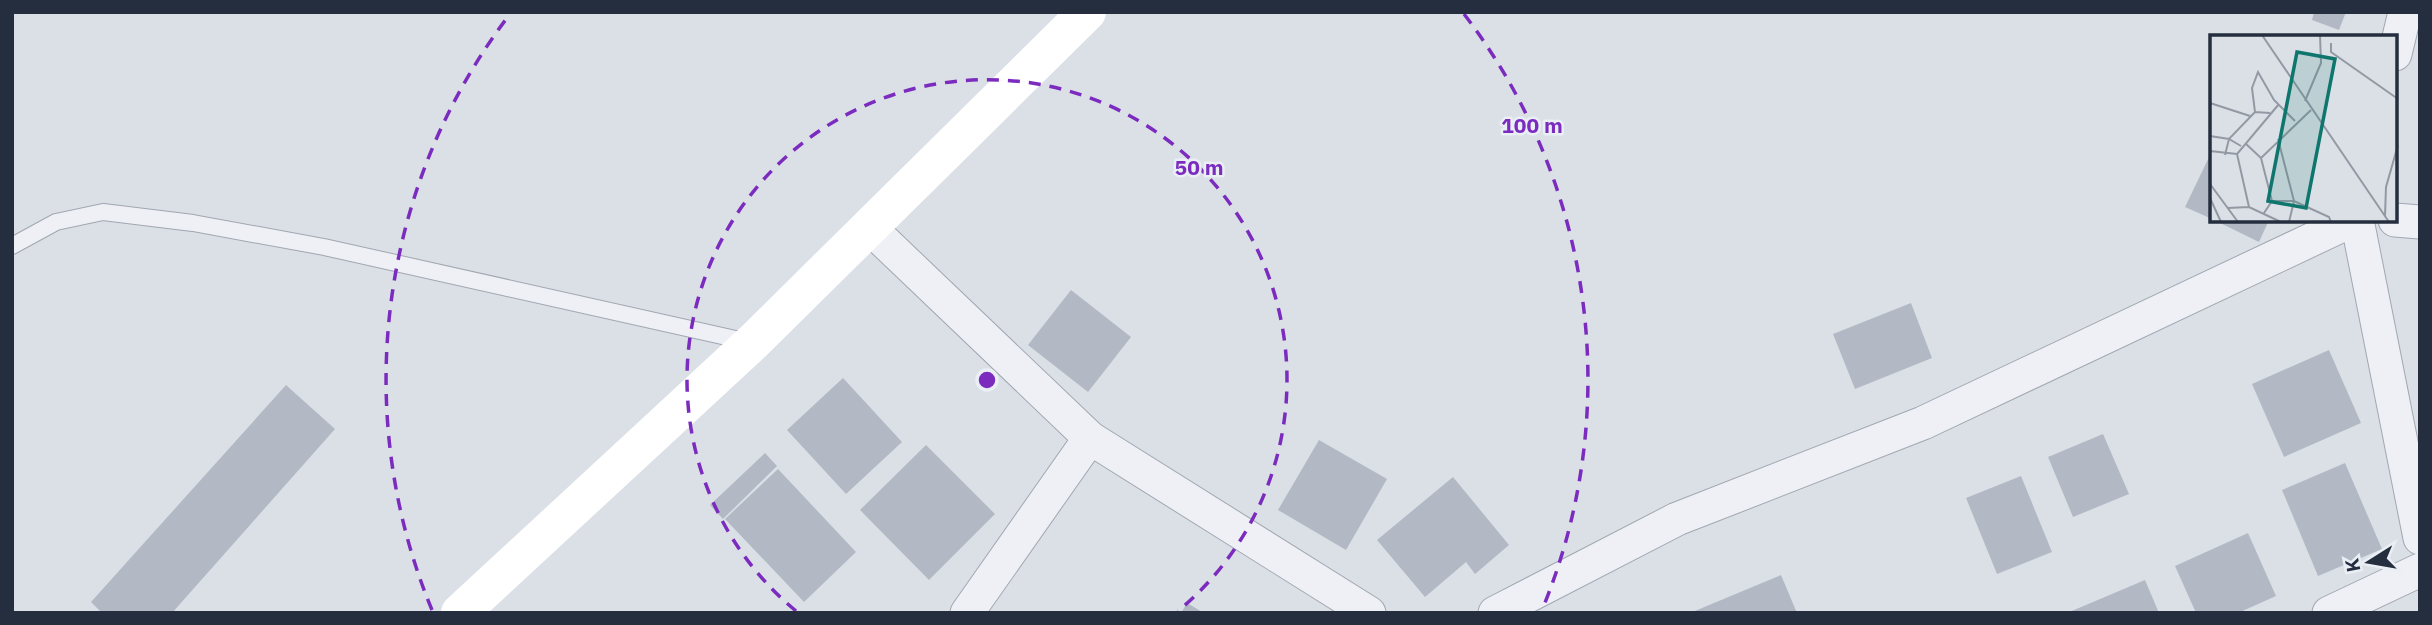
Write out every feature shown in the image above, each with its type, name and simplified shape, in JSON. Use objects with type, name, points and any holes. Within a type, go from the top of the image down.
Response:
[{"type":"street","points":[[460,613],[752,342],[1087,12]]},
{"type":"street","points":[[2397,46],[2405,12]]},
{"type":"street","points":[[2397,220],[2420,222]]},
{"type":"street","points":[[1495,613],[1677,519],[1923,423],[2351,222]]},
{"type":"street","points":[[2355,222],[2420,538]]},
{"type":"street","points":[[869,227],[1090,438],[1369,613]]},
{"type":"street","points":[[967,613],[1090,438]]},
{"type":"street","points":[[2329,613],[2420,570]]},
{"type":"lane","points":[[12,246],[57,222],[103,212],[192,223],[351,253],[752,342]]},
{"type":"building","points":[[2314,12],[2346,12],[2339,30],[2312,20]]},
{"type":"building","points":[[2210,155],[2210,218],[2185,207]]},
{"type":"building","points":[[2218,222],[2268,222],[2259,242]]},
{"type":"building","points":[[1071,290],[1131,337],[1088,392],[1028,345]]},
{"type":"building","points":[[1911,303],[1932,358],[1855,389],[1833,334]]},
{"type":"building","points":[[2329,350],[2361,423],[2284,457],[2252,384]]},
{"type":"building","points":[[843,378],[902,442],[846,494],[787,430]]},
{"type":"building","points":[[286,385],[335,429],[172,613],[102,613],[91,602]]},
{"type":"building","points":[[2103,434],[2129,494],[2073,517],[2048,457]]},
{"type":"building","points":[[1319,440],[1387,479],[1346,550],[1278,510]]},
{"type":"building","points":[[926,445],[995,514],[929,580],[860,510]]},
{"type":"building","points":[[765,453],[777,466],[723,519],[710,505]]},
{"type":"building","points":[[2345,463],[2382,549],[2318,576],[2282,490]]},
{"type":"building","points":[[778,469],[856,552],[804,602],[725,519]]},
{"type":"building","points":[[2021,476],[2052,552],[1997,574],[1966,498]]},
{"type":"building","points":[[1453,477],[1509,545],[1475,574],[1466,562],[1425,597],[1377,540]]},
{"type":"building","points":[[2248,533],[2276,596],[2238,613],[2196,613],[2175,566]]},
{"type":"building","points":[[1781,575],[1797,613],[1690,613]]},
{"type":"building","points":[[2145,580],[2159,613],[2067,613]]},
{"type":"building","points":[[1187,603],[1204,613],[1181,613]]}]
